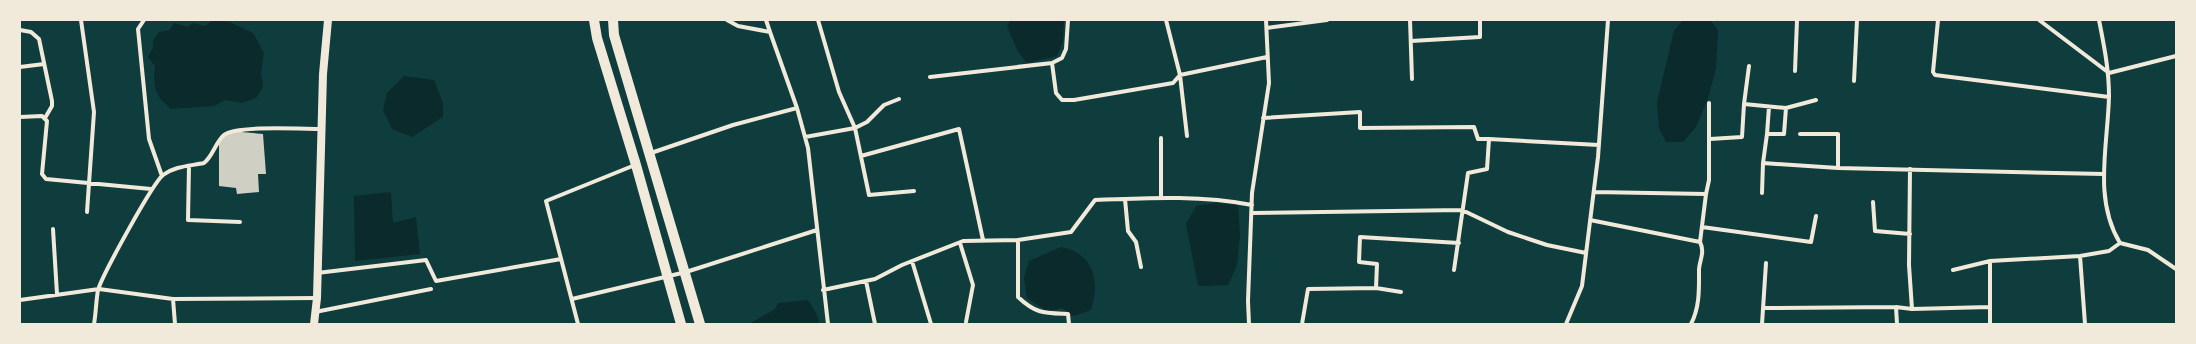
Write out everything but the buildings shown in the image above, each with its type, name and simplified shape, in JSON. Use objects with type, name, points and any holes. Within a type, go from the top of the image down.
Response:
[{"type":"main road","points":[[314,324],[317,298],[316,273],[323,74],[328,20]]},
{"type":"main road","points":[[594,20],[597,38],[636,165],[681,324]]},
{"type":"main road","points":[[612,20],[614,35],[651,153],[700,324]]},
{"type":"street","points":[[81,20],[94,112],[87,212]]},
{"type":"street","points":[[144,20],[138,29],[149,139],[162,176]]},
{"type":"street","points":[[727,20],[738,26],[770,32]]},
{"type":"street","points":[[766,20],[797,108],[808,148],[828,324]]},
{"type":"street","points":[[818,20],[839,92],[856,128],[869,195],[914,191]]},
{"type":"street","points":[[930,77],[1052,63],[1062,58],[1066,49],[1068,20]]},
{"type":"street","points":[[1166,20],[1180,75],[1187,136]]},
{"type":"street","points":[[1249,324],[1248,301],[1252,206],[1269,83],[1266,20]]},
{"type":"street","points":[[1267,28],[1327,20]]},
{"type":"street","points":[[1410,20],[1412,79]]},
{"type":"street","points":[[1411,41],[1480,37],[1480,20]]},
{"type":"street","points":[[1566,324],[1582,286],[1599,145],[1608,20]]},
{"type":"street","points":[[1795,71],[1797,20]]},
{"type":"street","points":[[1854,81],[1857,20]]},
{"type":"street","points":[[1938,20],[1933,72],[1935,75],[2109,97]]},
{"type":"street","points":[[2039,20],[2108,73]]},
{"type":"street","points":[[2099,20],[2108,73],[2109,97],[2104,174],[2106,212],[2112,230],[2120,244]]},
{"type":"street","points":[[20,30],[31,32],[37,36],[52,101],[52,106],[45,118]]},
{"type":"street","points":[[2108,73],[2176,56]]},
{"type":"street","points":[[1052,63],[1056,93],[1062,100],[1074,100],[1173,83],[1180,75],[1267,57]]},
{"type":"street","points":[[20,67],[44,64]]},
{"type":"street","points":[[1710,139],[1742,137],[1744,104],[1749,66]]},
{"type":"street","points":[[805,137],[856,128],[867,122],[884,105],[899,99]]},
{"type":"street","points":[[1744,104],[1786,108],[1816,100]]},
{"type":"street","points":[[1691,324],[1696,314],[1700,290],[1699,267],[1703,249],[1700,242],[1709,180],[1710,103]]},
{"type":"street","points":[[1762,193],[1763,163],[1769,107]]},
{"type":"street","points":[[651,153],[733,125],[797,108]]},
{"type":"street","points":[[1767,134],[1784,134],[1786,108]]},
{"type":"street","points":[[1263,118],[1360,112],[1360,128],[1474,127],[1478,139],[1599,145]]},
{"type":"street","points":[[20,117],[42,116],[48,124],[42,174],[49,180],[151,189]]},
{"type":"street","points":[[94,324],[99,289],[151,189],[162,176],[172,170],[206,161],[217,142],[230,131],[250,129],[321,129]]},
{"type":"street","points":[[861,156],[959,129],[983,240]]},
{"type":"street","points":[[1800,134],[1838,134],[1838,168]]},
{"type":"street","points":[[1161,138],[1161,198]]},
{"type":"street","points":[[1454,270],[1468,173],[1487,170],[1489,139]]},
{"type":"street","points":[[1763,163],[1838,168],[2104,174]]},
{"type":"street","points":[[578,324],[546,201],[636,165]]},
{"type":"street","points":[[189,166],[188,220],[240,222]]},
{"type":"street","points":[[1910,169],[1912,309]]},
{"type":"street","points":[[1594,192],[1706,194]]},
{"type":"street","points":[[823,290],[876,279],[912,261],[960,243],[963,240],[1018,240],[1070,232],[1095,200],[1161,198],[1226,201],[1252,206]]},
{"type":"street","points":[[1125,199],[1128,231],[1136,242],[1142,267]]},
{"type":"street","points":[[1873,202],[1875,231],[1910,234]]},
{"type":"street","points":[[1252,213],[1462,210],[1508,232],[1547,245],[1586,253]]},
{"type":"street","points":[[1702,227],[1811,242],[1816,216]]},
{"type":"street","points":[[1590,220],[1700,242]]},
{"type":"street","points":[[53,229],[57,294]]},
{"type":"street","points":[[572,298],[686,272],[817,230]]},
{"type":"street","points":[[1376,288],[1377,264],[1360,262],[1360,237],[1459,243]]},
{"type":"street","points":[[1018,240],[1018,297],[1030,308],[1046,313],[1068,314],[1069,324]]},
{"type":"street","points":[[960,243],[973,285],[966,322]]},
{"type":"street","points":[[1953,270],[1990,261],[2080,256],[2109,252],[2120,244],[2148,250],[2176,269]]},
{"type":"street","points":[[2080,256],[2085,324]]},
{"type":"street","points":[[316,273],[426,260],[436,281],[561,259]]},
{"type":"street","points":[[912,261],[931,324]]},
{"type":"street","points":[[1990,261],[1990,324]]},
{"type":"street","points":[[1762,324],[1766,263]]},
{"type":"street","points":[[866,281],[875,324]]},
{"type":"street","points":[[1302,324],[1308,289],[1376,288],[1401,292]]},
{"type":"street","points":[[20,300],[99,289],[173,299],[317,298]]},
{"type":"street","points":[[315,312],[431,289]]},
{"type":"street","points":[[173,299],[175,324]]},
{"type":"street","points":[[1896,307],[1897,324]]},
{"type":"street","points":[[1764,308],[1896,307],[1912,309],[1990,307]]},
{"type":"water","points":[[213,20],[230,22],[253,33],[264,53],[261,72],[263,87],[256,98],[242,103],[225,100],[214,106],[171,109],[161,99],[156,90],[154,80],[155,66],[148,57],[153,48],[153,41],[159,32],[170,30],[174,23],[188,27],[192,23],[205,26]]},
{"type":"water","points":[[1011,20],[1061,20],[1064,22],[1063,41],[1057,56],[1027,63],[1018,52],[1007,26]]},
{"type":"water","points":[[1683,20],[1710,20],[1718,30],[1716,68],[1708,98],[1696,127],[1683,142],[1666,142],[1659,128],[1657,102],[1674,31]]},
{"type":"water","points":[[404,76],[434,80],[443,103],[443,117],[412,137],[392,129],[383,110],[387,93]]},
{"type":"water","points":[[391,192],[393,223],[416,217],[420,254],[355,261],[354,196]]},
{"type":"water","points":[[1216,203],[1238,205],[1240,235],[1237,265],[1228,285],[1198,286],[1186,224],[1196,206]]},
{"type":"water","points":[[1061,247],[1072,250],[1081,255],[1092,270],[1094,279],[1095,289],[1091,310],[1074,316],[1062,308],[1047,311],[1027,298],[1024,278],[1029,261]]},
{"type":"water","points":[[808,300],[818,317],[819,324],[749,324],[775,309],[778,303]]}]
